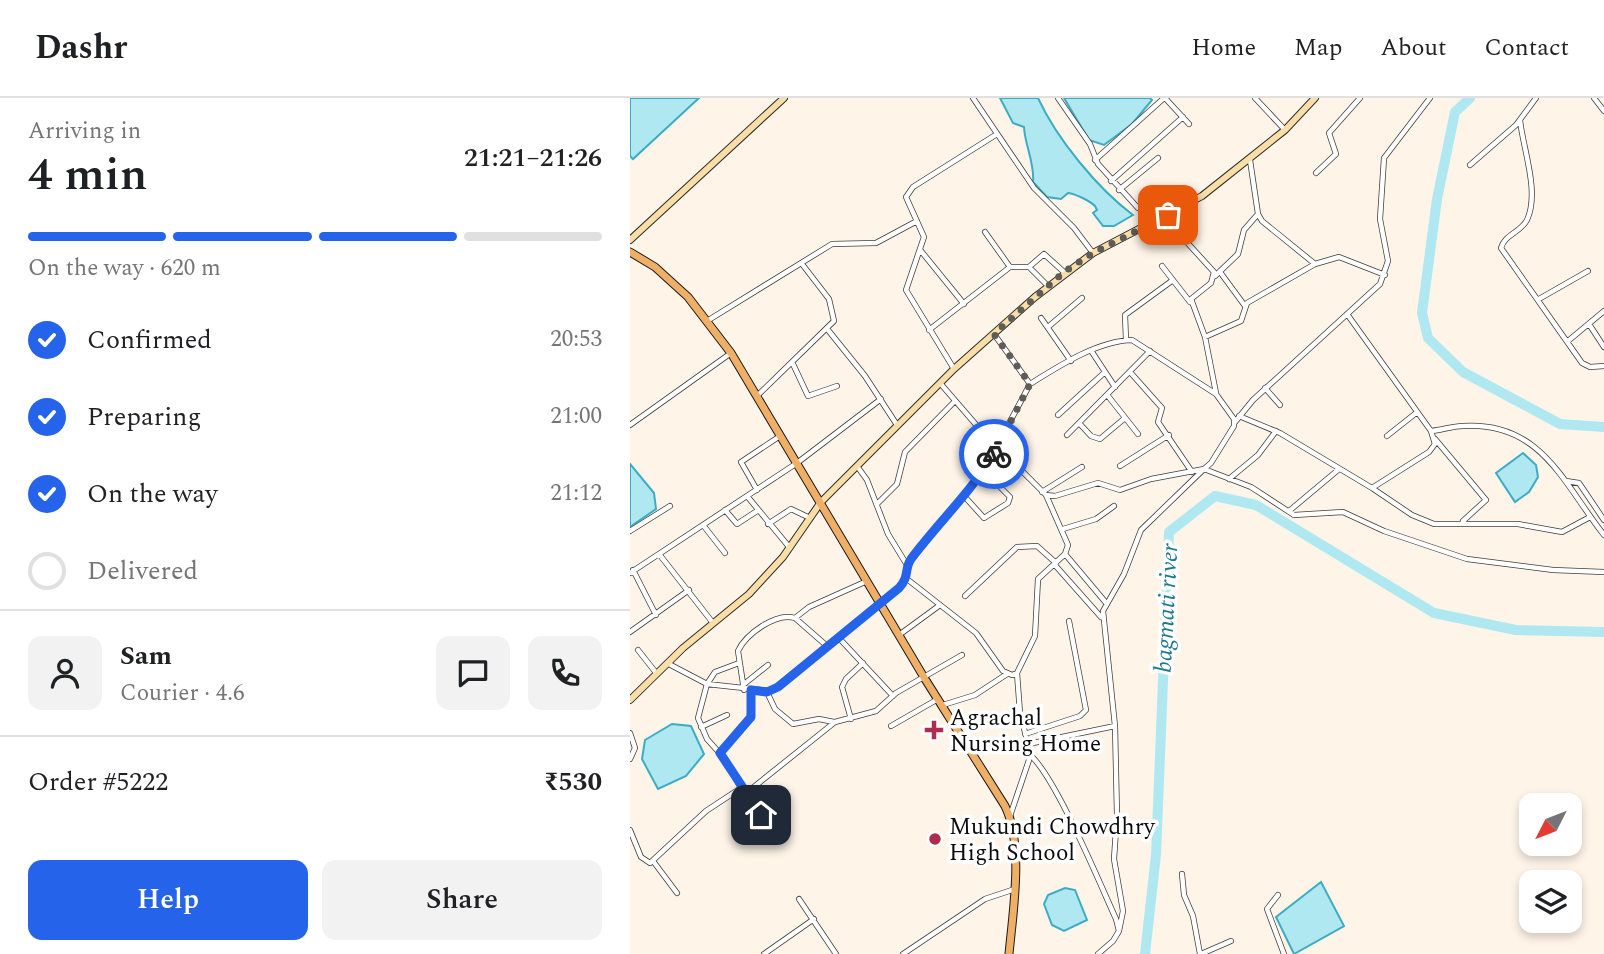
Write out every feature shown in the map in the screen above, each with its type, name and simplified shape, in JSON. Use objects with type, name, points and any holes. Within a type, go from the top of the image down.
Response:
[{"type":"main road","points":[[630,252],[664,275],[707,321],[730,353],[1010,816],[1015,889],[1009,954]]},
{"type":"street","points":[[630,240],[784,98]]},
{"type":"street","points":[[973,98],[1034,188],[1074,228],[1093,253]]},
{"type":"street","points":[[1058,98],[1090,144],[1095,160],[1119,190],[1142,210],[1183,189]]},
{"type":"street","points":[[1095,160],[1164,98],[1189,124]]},
{"type":"street","points":[[1255,98],[1284,130]]},
{"type":"street","points":[[630,700],[667,663],[750,594],[790,548],[821,502],[954,369],[1048,286],[1093,253],[1202,196],[1250,160],[1315,98]]},
{"type":"street","points":[[1316,173],[1336,155],[1329,133],[1360,98]]},
{"type":"street","points":[[1098,954],[1113,942],[1119,931],[1123,911],[1114,859],[1117,815],[1115,726],[1102,617],[1107,604],[1124,574],[1141,530],[1211,463],[1239,416],[1265,388],[1380,284],[1388,261],[1380,219],[1379,195],[1384,158],[1430,98]]},
{"type":"street","points":[[1470,165],[1520,120],[1528,105],[1536,98]]},
{"type":"street","points":[[1594,98],[1604,111]]},
{"type":"street","points":[[1111,181],[1183,117]]},
{"type":"street","points":[[1520,120],[1531,191],[1528,216],[1524,224],[1502,242],[1501,248],[1587,366],[1604,366]]},
{"type":"street","points":[[954,369],[905,286],[921,251],[924,237],[906,201],[907,193],[997,134]]},
{"type":"street","points":[[1119,190],[1158,158]]},
{"type":"street","points":[[1250,160],[1258,214],[1271,230],[1315,264]]},
{"type":"street","points":[[1191,303],[1191,299],[1211,283],[1238,254],[1244,230],[1258,214]]},
{"type":"street","points":[[1168,215],[1215,276]]},
{"type":"street","points":[[707,321],[832,244],[876,243],[917,221]]},
{"type":"street","points":[[985,232],[1010,267]]},
{"type":"street","points":[[921,251],[964,304]]},
{"type":"street","points":[[929,330],[1010,267],[1029,267],[1044,254],[1064,272]]},
{"type":"street","points":[[1205,337],[1241,321],[1245,306],[1315,264],[1344,257],[1385,275]]},
{"type":"street","points":[[757,396],[828,330],[834,321],[832,304],[802,264]]},
{"type":"street","points":[[1162,266],[1191,303],[1205,337],[1216,394],[1235,422]]},
{"type":"street","points":[[1029,267],[1048,286]]},
{"type":"street","points":[[1539,299],[1588,271]]},
{"type":"street","points":[[1220,272],[1245,306]]},
{"type":"street","points":[[1126,340],[1125,315],[1173,280]]},
{"type":"street","points":[[1048,327],[1082,298]]},
{"type":"street","points":[[1568,341],[1603,313]]},
{"type":"street","points":[[1347,314],[1431,431],[1434,439],[1486,500],[1463,522]]},
{"type":"street","points":[[1041,318],[1071,361]]},
{"type":"street","points":[[1588,324],[1604,347]]},
{"type":"street","points":[[828,330],[881,399],[897,425]]},
{"type":"street","points":[[994,334],[1030,384]]},
{"type":"street","points":[[667,663],[707,684],[767,692],[778,687],[838,636],[881,605],[907,579],[908,566],[984,471],[1030,384],[1071,361],[1126,340],[1137,342],[1191,381],[1216,394]]},
{"type":"street","points":[[1067,435],[1150,351]]},
{"type":"street","points":[[1092,352],[1115,387]]},
{"type":"street","points":[[630,425],[730,353]]},
{"type":"street","points":[[793,364],[808,396],[837,386]]},
{"type":"street","points":[[1058,415],[1105,372]]},
{"type":"street","points":[[1130,372],[1162,408],[1158,422],[1192,472]]},
{"type":"street","points":[[940,383],[1044,494],[1063,528],[1068,545],[1065,554],[1038,579],[1035,636],[1017,673],[1020,713],[1029,754],[1010,816]]},
{"type":"street","points":[[1265,388],[1280,405]]},
{"type":"street","points":[[1108,396],[1139,435]]},
{"type":"street","points":[[656,615],[632,572],[797,463],[881,399]]},
{"type":"street","points":[[877,504],[897,484],[905,452],[955,402]]},
{"type":"street","points":[[1387,436],[1416,413]]},
{"type":"street","points":[[1239,416],[1276,431],[1426,522],[1518,524],[1562,532],[1590,517]]},
{"type":"street","points":[[1079,423],[1091,436],[1100,439],[1125,418]]},
{"type":"street","points":[[1431,431],[1464,426],[1517,433],[1549,460],[1604,534]]},
{"type":"street","points":[[1229,479],[1253,460],[1276,431]]},
{"type":"street","points":[[757,490],[741,462],[780,435]]},
{"type":"street","points":[[1120,466],[1169,435]]},
{"type":"street","points":[[1372,488],[1429,452],[1434,439]]},
{"type":"street","points":[[857,466],[877,504],[888,534],[908,566]]},
{"type":"street","points":[[1044,494],[1082,467]]},
{"type":"street","points":[[1044,494],[1055,496],[1098,483],[1120,490],[1151,479],[1204,469],[1251,487],[1299,516],[1327,511],[1343,512],[1429,548],[1467,559],[1553,570],[1604,572]]},
{"type":"street","points":[[1289,511],[1338,470]]},
{"type":"street","points":[[965,497],[985,518],[1008,503],[1010,497],[984,471]]},
{"type":"street","points":[[1566,481],[1579,483],[1604,520]]},
{"type":"street","points":[[747,496],[790,548]]},
{"type":"street","points":[[630,531],[670,506]]},
{"type":"street","points":[[1063,528],[1096,520],[1114,506]]},
{"type":"street","points":[[768,524],[791,509],[810,518]]},
{"type":"street","points":[[725,510],[737,524],[757,511]]},
{"type":"street","points":[[704,524],[725,553]]},
{"type":"street","points":[[965,596],[1017,547],[1033,544],[1055,563],[1102,617]]},
{"type":"street","points":[[659,554],[713,623]]},
{"type":"street","points":[[1065,554],[1107,604]]},
{"type":"street","points":[[907,579],[976,633],[1007,674]]},
{"type":"street","points":[[743,687],[739,663],[741,645],[764,626],[782,618],[795,618],[809,607],[867,581]]},
{"type":"street","points":[[630,632],[689,590]]},
{"type":"street","points":[[899,635],[940,606]]},
{"type":"street","points":[[795,618],[827,646]]},
{"type":"street","points":[[1025,734],[1080,716],[1086,710],[1069,621]]},
{"type":"street","points":[[838,636],[893,696]]},
{"type":"street","points":[[638,650],[657,674]]},
{"type":"street","points":[[767,692],[775,709],[793,724],[819,719],[835,722],[851,719],[876,711],[893,696],[962,655]]},
{"type":"street","points":[[739,663],[715,671],[707,684],[699,710],[701,727],[776,836]]},
{"type":"street","points":[[851,719],[842,687],[846,679],[863,663]]},
{"type":"street","points":[[743,687],[768,665]]},
{"type":"street","points":[[891,726],[941,701],[984,691],[1007,674],[1017,673]]},
{"type":"street","points":[[720,753],[751,717],[751,690]]},
{"type":"street","points":[[701,727],[727,715]]},
{"type":"street","points":[[745,794],[835,722]]},
{"type":"street","points":[[1028,744],[1115,726]]},
{"type":"street","points":[[630,733],[635,748],[630,760]]},
{"type":"street","points":[[1029,754],[1037,761],[1057,795],[1119,931]]},
{"type":"street","points":[[630,830],[643,861],[653,861],[706,811],[741,788]]},
{"type":"street","points":[[653,861],[677,893]]},
{"type":"street","points":[[1182,874],[1184,895],[1193,916],[1200,954],[1231,941]]},
{"type":"street","points":[[902,954],[985,899],[1015,889]]},
{"type":"street","points":[[1279,895],[1267,909],[1284,954]]},
{"type":"street","points":[[799,899],[836,954]]},
{"type":"street","points":[[764,954],[814,919]]},
{"type":"water","points":[[630,98],[699,98],[633,159],[630,156]]},
{"type":"water","points":[[1000,98],[1038,98],[1056,130],[1079,162],[1133,215],[1114,226],[1103,226],[1093,213],[1097,210],[1095,206],[1083,198],[1068,193],[1061,199],[1047,197],[1033,182],[1033,168],[1024,127],[1013,123]]},
{"type":"water","points":[[1064,98],[1152,100],[1132,124],[1104,145],[1089,140]]},
{"type":"water","points":[[1523,453],[1536,465],[1538,477],[1529,492],[1515,502],[1496,473]]},
{"type":"water","points":[[630,464],[654,493],[656,509],[630,527]]},
{"type":"water","points":[[672,724],[691,726],[704,754],[686,776],[658,789],[642,759],[645,740]]},
{"type":"water","points":[[1321,882],[1344,926],[1294,954],[1276,917]]},
{"type":"water","points":[[1065,888],[1075,890],[1087,920],[1064,931],[1052,925],[1044,904],[1048,895]]},
{"type":"waterway","name":"bagmati river","points":[[1470,98],[1455,112],[1437,199],[1422,313],[1428,338],[1463,372],[1560,424],[1604,427]]},
{"type":"waterway","name":"bagmati river","points":[[1145,954],[1156,855],[1169,532],[1215,496],[1256,505],[1434,613],[1516,630],[1604,632]]},
{"type":"way so far","points":[[994,454],[1030,384],[994,334],[1064,272],[1093,253],[1168,215]]},
{"type":"place","name":"Agrachal Nursing Home","points":[[934,730]]},
{"type":"place","name":"Mukundi Chowdhry High School","points":[[935,839]]},
{"type":"route","points":[[761,815],[720,753],[751,717],[751,690],[767,692],[778,687],[899,588],[907,579],[910,561],[965,497],[994,454]]}]
